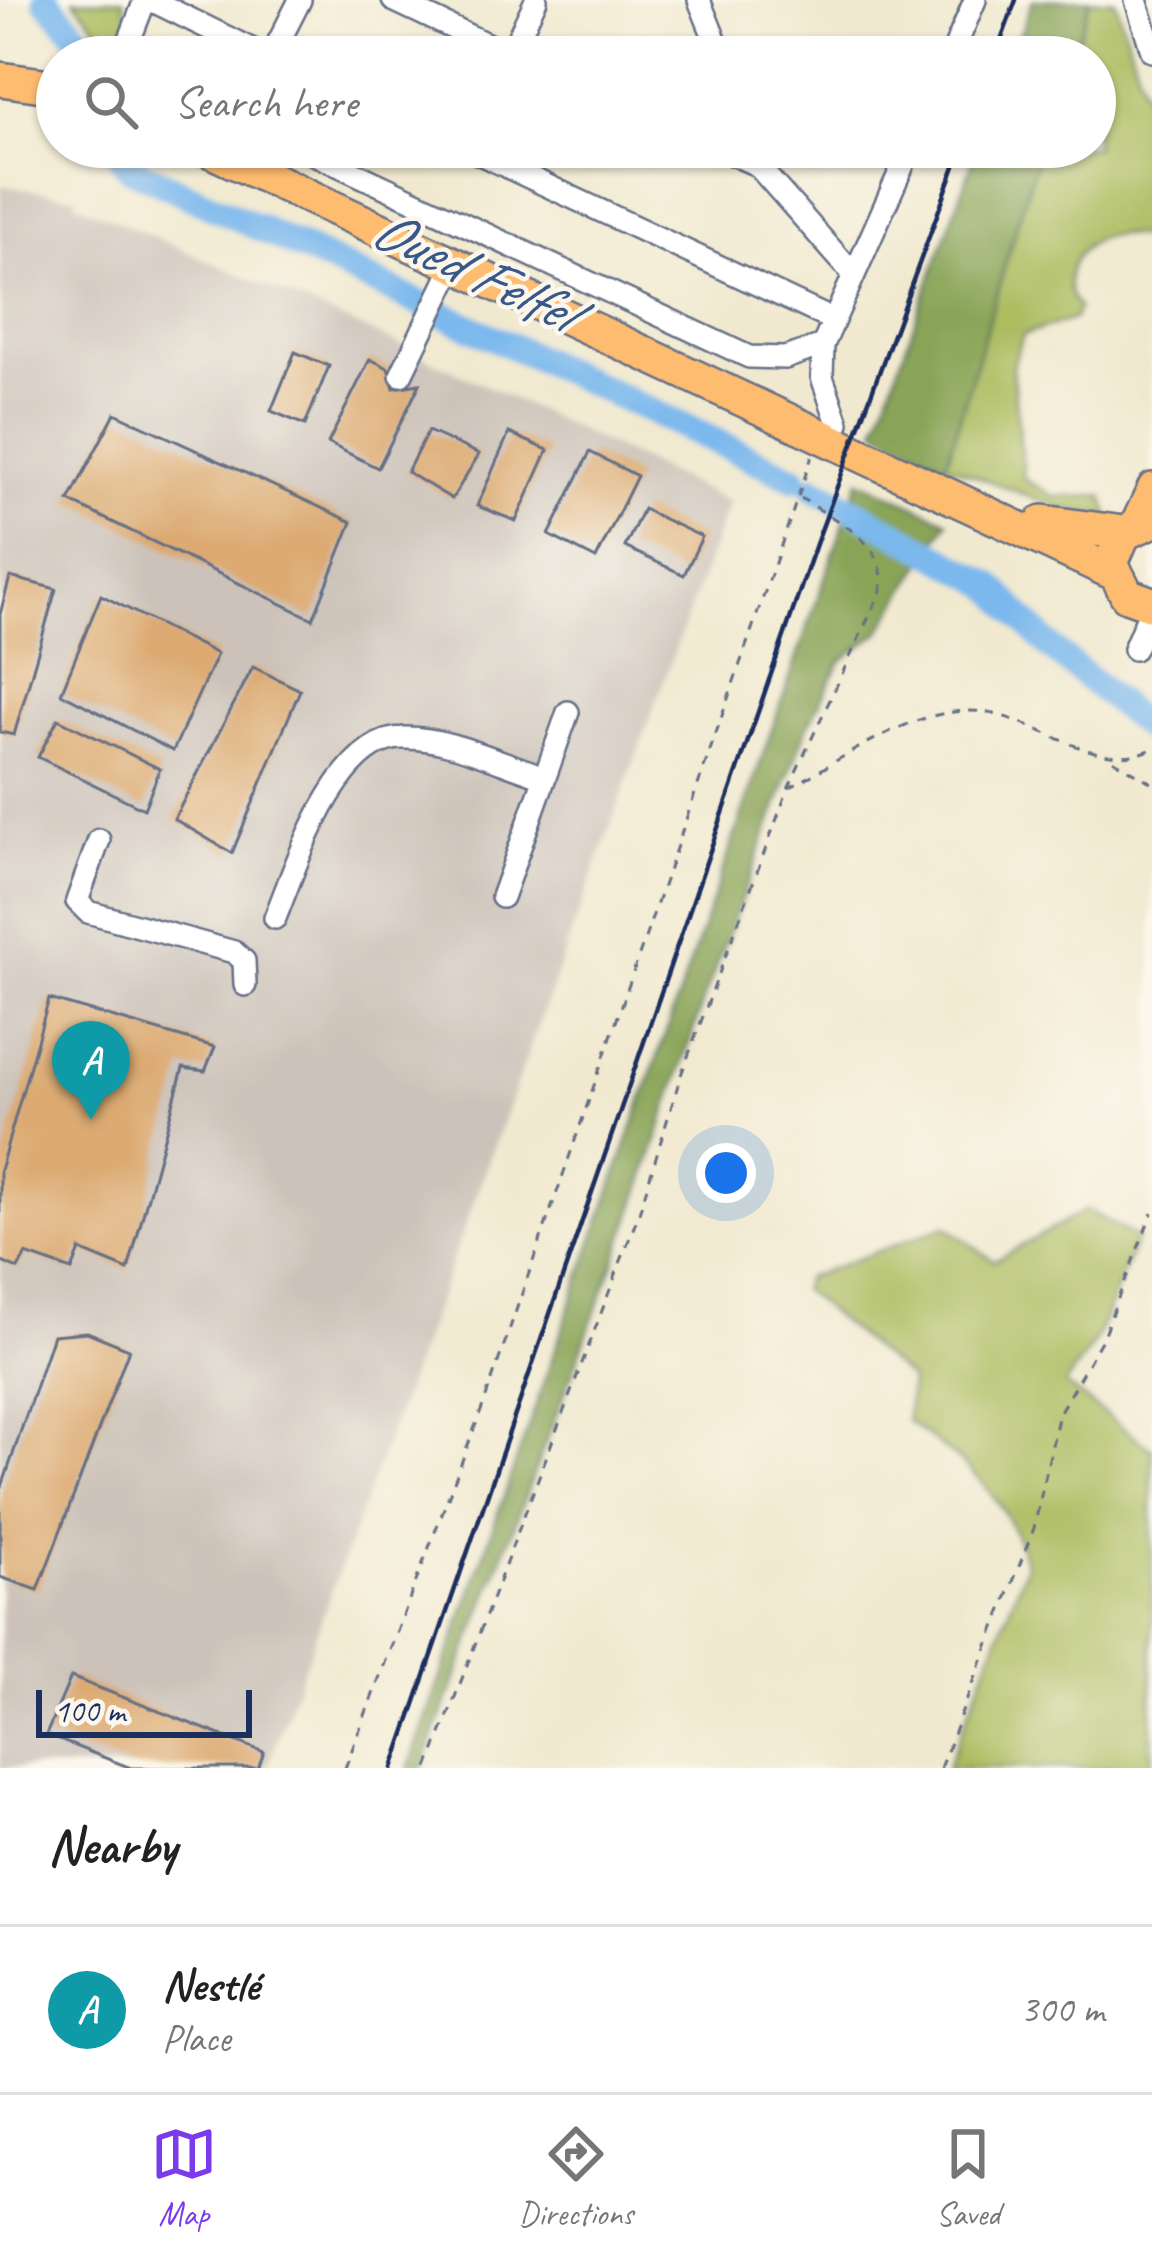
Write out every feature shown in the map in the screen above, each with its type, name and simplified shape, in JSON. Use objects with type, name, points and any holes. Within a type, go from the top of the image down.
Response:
[{"type":"highway","points":[[0,79],[36,84]]},
{"type":"highway","points":[[0,97],[36,101]]},
{"type":"highway","points":[[249,168],[1043,522],[1137,526]]},
{"type":"highway","points":[[269,168],[829,428],[1112,572]]},
{"type":"highway","points":[[1137,526],[1112,555],[1112,572],[1126,595],[1152,605]]},
{"type":"main road","points":[[1137,526],[1152,487]]},
{"type":"street","points":[[132,36],[148,0],[224,36]]},
{"type":"street","points":[[280,36],[300,0]]},
{"type":"street","points":[[393,0],[470,36]]},
{"type":"street","points":[[521,36],[536,0]]},
{"type":"street","points":[[699,0],[714,36]]},
{"type":"street","points":[[960,36],[975,0]]},
{"type":"street","points":[[1136,0],[1152,51]]},
{"type":"street","points":[[344,168],[749,357],[785,358],[824,345]]},
{"type":"street","points":[[516,168],[833,320]]},
{"type":"street","points":[[764,168],[854,275]]},
{"type":"street","points":[[829,428],[822,377],[824,345],[902,168]]},
{"type":"street","points":[[401,375],[455,263]]},
{"type":"street","points":[[1134,649],[1152,605]]},
{"type":"street","points":[[502,897],[568,712]]},
{"type":"street","points":[[275,918],[309,835],[342,774],[380,741],[418,739],[545,777]]},
{"type":"street","points":[[99,840],[77,901],[88,912],[234,952],[244,961],[245,985]]},
{"type":"path","points":[[345,1768],[484,1403],[800,496],[829,428]]},
{"type":"path","points":[[428,1768],[638,1216],[680,1075],[788,789],[884,575],[869,544],[800,496]]},
{"type":"path","points":[[788,789],[927,718],[963,710],[988,712],[1106,756],[1152,784]]},
{"type":"path","points":[[1106,756],[1124,759],[1152,748]]},
{"type":"path","points":[[940,1768],[1034,1528],[1059,1413],[1101,1341],[1152,1213]]},
{"type":"shaded area","points":[[0,185],[76,197],[76,203],[394,342],[729,502],[267,1768],[0,1768]]},
{"type":"green space","points":[[74,0],[123,0],[128,19],[121,36],[104,36]]},
{"type":"green space","points":[[1033,0],[1090,0],[1079,36],[1019,36]]},
{"type":"green space","points":[[1090,0],[1115,0],[1152,115],[1152,238],[1109,236],[1083,249],[1069,277],[1078,308],[1074,319],[1023,335],[1012,367],[1024,479],[1056,497],[1103,496],[1109,514],[1104,516],[1065,510],[946,464],[1034,168],[1116,168],[1116,36],[1079,36]]},
{"type":"green space","points":[[970,168],[1034,168],[946,464],[876,429]]},
{"type":"green space","points":[[859,480],[948,521],[880,632],[841,661],[807,727],[705,995],[634,1210],[422,1768],[409,1768]]},
{"type":"green space","points":[[1087,1210],[1137,1238],[1097,1338],[1065,1385],[1152,1449],[1152,1768],[947,1768],[1026,1565],[1007,1518],[982,1482],[907,1421],[910,1379],[801,1289],[806,1278],[946,1226],[994,1261]]},
{"type":"building","points":[[295,352],[329,366],[305,425],[271,411]]},
{"type":"building","points":[[370,359],[388,368],[394,388],[420,384],[378,468],[328,443]]},
{"type":"building","points":[[115,413],[352,522],[313,619],[69,501]]},
{"type":"building","points":[[428,431],[479,454],[452,499],[407,472]]},
{"type":"building","points":[[509,433],[548,450],[516,521],[477,506]]},
{"type":"building","points":[[590,452],[637,476],[596,559],[549,535]]},
{"type":"building","points":[[643,509],[702,537],[684,575],[625,547]]},
{"type":"building","points":[[10,577],[56,589],[14,735],[0,732],[0,614]]},
{"type":"building","points":[[101,595],[217,654],[173,751],[61,693]]},
{"type":"building","points":[[253,667],[300,690],[232,853],[174,819]]},
{"type":"building","points":[[58,719],[160,769],[144,809],[38,757]]},
{"type":"building","points":[[49,999],[215,1047],[205,1071],[183,1068],[128,1270],[80,1250],[72,1270],[26,1254],[18,1269],[0,1261],[0,1170]]},
{"type":"building","points":[[87,1332],[129,1349],[38,1590],[0,1577],[0,1493],[53,1335]]},
{"type":"building","points":[[71,1677],[264,1752],[258,1768],[131,1768],[46,1735]]},
{"type":"waterway","name":"Oued Felfel","points":[[46,0],[79,36]]},
{"type":"waterway","name":"Oued Felfel","points":[[130,168],[794,478]]},
{"type":"waterway","name":"Oued Felfel","points":[[814,488],[991,585],[1048,645],[1152,732]]},
{"type":"railway","points":[[1003,36],[1016,0]]},
{"type":"railway","points":[[393,1768],[816,544],[954,168]]},
{"type":"place","name":"Nestlé","points":[[91,1120]]}]
